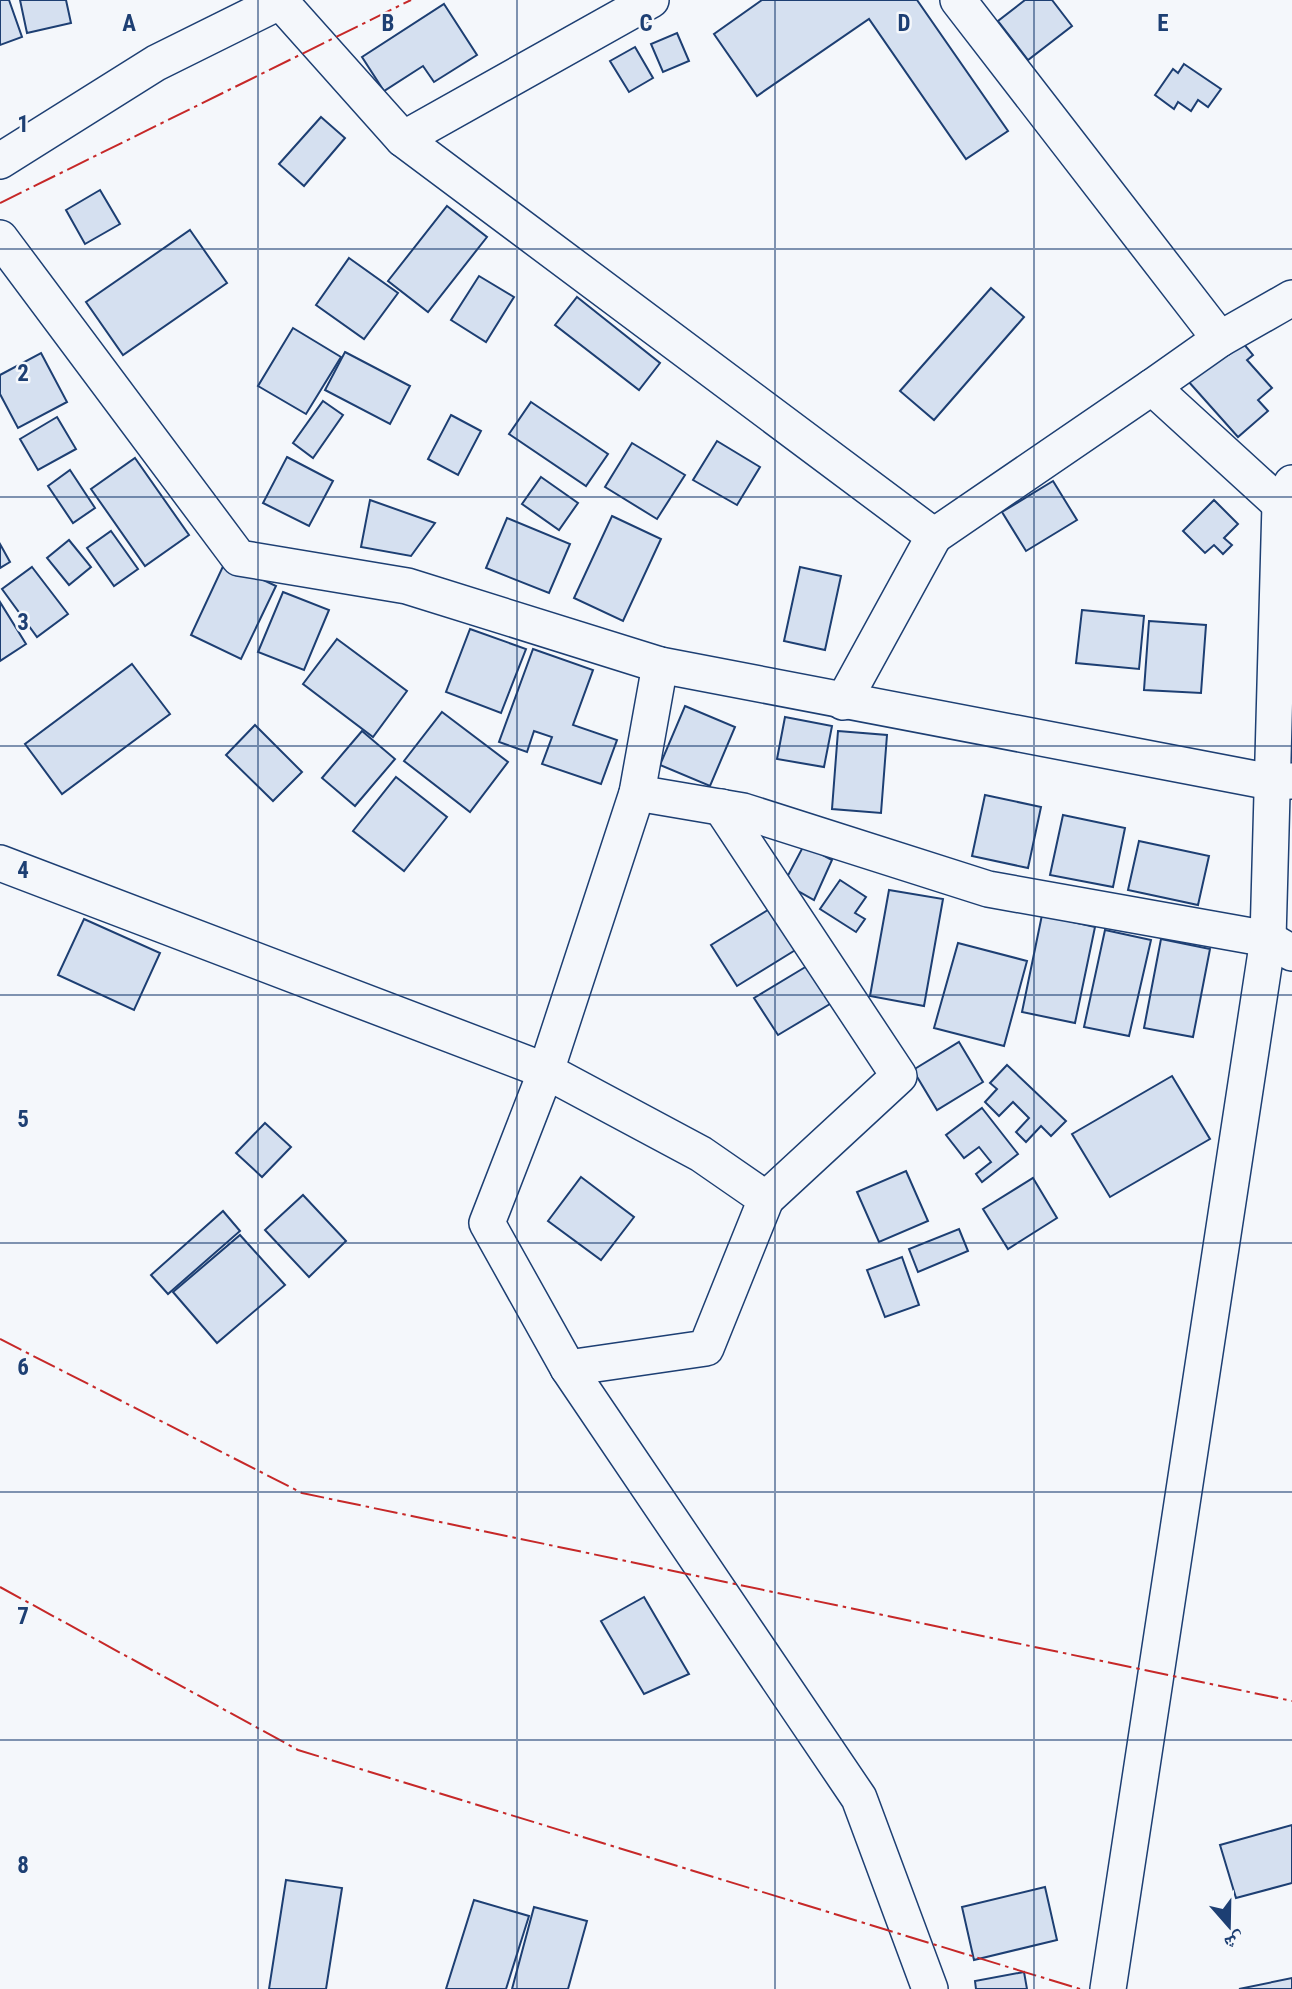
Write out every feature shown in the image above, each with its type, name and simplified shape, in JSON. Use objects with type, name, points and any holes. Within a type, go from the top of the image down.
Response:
[{"type":"street","points":[[0,161],[156,63],[280,0],[403,139],[934,536]]},
{"type":"street","points":[[403,139],[651,0]]},
{"type":"street","points":[[958,0],[1220,339]]},
{"type":"street","points":[[0,238],[239,558],[407,586],[660,665],[843,702],[1281,782]]},
{"type":"street","points":[[843,702],[934,536],[1220,339],[1292,298]]},
{"type":"street","points":[[1108,1989],[1280,946],[1286,494],[1152,387]]},
{"type":"street","points":[[660,665],[636,793],[546,1072],[487,1223],[568,1368],[859,1798],[930,1989]]},
{"type":"street","points":[[636,793],[743,811],[988,889],[1280,946]]},
{"type":"street","points":[[568,1368],[706,1348],[766,1199],[899,1076],[721,807]]},
{"type":"street","points":[[0,863],[546,1072],[701,1154],[766,1199]]},
{"type":"building","points":[[0,0],[9,0],[22,37],[0,45]]},
{"type":"building","points":[[20,0],[66,0],[71,23],[27,33]]},
{"type":"building","points":[[762,0],[917,0],[1008,131],[966,159],[869,19],[757,96],[714,34]]},
{"type":"building","points":[[1025,0],[1052,0],[1072,26],[1028,60],[998,21]]},
{"type":"building","points":[[444,4],[477,55],[434,82],[423,66],[384,91],[362,57]]},
{"type":"building","points":[[677,33],[689,61],[663,72],[651,44]]},
{"type":"building","points":[[635,47],[653,78],[629,92],[610,61]]},
{"type":"building","points":[[1184,64],[1221,89],[1208,107],[1198,100],[1191,111],[1178,102],[1174,109],[1155,95],[1173,69],[1178,73]]},
{"type":"building","points":[[321,117],[345,138],[304,186],[279,164]]},
{"type":"building","points":[[100,190],[120,224],[85,244],[66,210]]},
{"type":"building","points":[[447,206],[487,237],[428,312],[388,281]]},
{"type":"building","points":[[190,230],[227,283],[123,355],[86,302]]},
{"type":"building","points":[[349,258],[398,293],[364,339],[316,305]]},
{"type":"building","points":[[479,276],[514,297],[486,342],[451,320]]},
{"type":"building","points":[[991,288],[1024,317],[934,420],[900,391]]},
{"type":"building","points":[[577,297],[660,363],[639,390],[555,325]]},
{"type":"building","points":[[293,328],[341,357],[306,414],[258,386]]},
{"type":"building","points":[[1238,337],[1253,355],[1247,360],[1272,388],[1258,400],[1268,411],[1238,437],[1188,381]]},
{"type":"building","points":[[345,352],[410,386],[390,424],[325,390]]},
{"type":"building","points":[[41,353],[67,402],[18,428],[0,394],[0,375]]},
{"type":"building","points":[[323,401],[343,415],[313,458],[293,443]]},
{"type":"building","points":[[531,402],[608,454],[586,486],[509,434]]},
{"type":"building","points":[[451,415],[481,431],[458,475],[428,459]]},
{"type":"building","points":[[57,417],[76,449],[38,470],[20,439]]},
{"type":"building","points":[[717,441],[760,467],[737,505],[693,480]]},
{"type":"building","points":[[632,443],[685,475],[657,519],[605,487]]},
{"type":"building","points":[[287,457],[333,481],[309,526],[263,503]]},
{"type":"building","points":[[135,458],[189,535],[145,566],[91,489]]},
{"type":"building","points":[[70,470],[95,508],[73,523],[48,486]]},
{"type":"building","points":[[541,477],[578,503],[559,530],[522,504]]},
{"type":"building","points":[[1053,481],[1077,520],[1026,551],[1002,512]]},
{"type":"building","points":[[370,500],[435,523],[411,556],[361,547]]},
{"type":"building","points":[[1214,500],[1238,524],[1224,538],[1232,545],[1223,554],[1214,545],[1205,553],[1183,531]]},
{"type":"building","points":[[612,516],[661,539],[623,621],[574,598]]},
{"type":"building","points":[[507,518],[570,544],[549,593],[486,568]]},
{"type":"building","points":[[111,531],[138,569],[114,586],[87,548]]},
{"type":"building","points":[[69,540],[91,567],[69,585],[47,558]]},
{"type":"building","points":[[0,544],[10,562],[0,568]]},
{"type":"building","points":[[225,562],[276,586],[241,659],[191,635]]},
{"type":"building","points":[[32,567],[68,614],[37,637],[2,589]]},
{"type":"building","points":[[800,567],[841,576],[825,650],[784,641]]},
{"type":"building","points":[[283,592],[329,610],[304,670],[258,652]]},
{"type":"building","points":[[0,602],[26,644],[0,661]]},
{"type":"building","points":[[1082,610],[1144,616],[1139,669],[1076,663]]},
{"type":"building","points":[[1149,621],[1206,625],[1201,693],[1144,690]]},
{"type":"building","points":[[470,629],[526,649],[501,713],[446,692]]},
{"type":"building","points":[[337,639],[407,691],[373,737],[303,684]]},
{"type":"building","points":[[533,649],[593,670],[573,725],[617,740],[601,784],[542,764],[552,737],[534,731],[527,752],[499,742]]},
{"type":"building","points":[[132,664],[170,714],[62,794],[25,744]]},
{"type":"building","points":[[685,706],[735,727],[710,786],[660,765]]},
{"type":"building","points":[[442,712],[508,762],[470,812],[404,761]]},
{"type":"building","points":[[785,717],[832,726],[824,767],[777,759]]},
{"type":"building","points":[[255,725],[302,772],[273,801],[226,755]]},
{"type":"building","points":[[362,731],[395,759],[355,806],[322,778]]},
{"type":"building","points":[[838,731],[887,735],[881,813],[832,809]]},
{"type":"building","points":[[396,777],[447,817],[404,871],[353,831]]},
{"type":"building","points":[[985,795],[1041,807],[1028,868],[972,856]]},
{"type":"building","points":[[1063,815],[1125,828],[1113,887],[1050,875]]},
{"type":"building","points":[[1139,841],[1209,856],[1198,905],[1128,890]]},
{"type":"building","points":[[804,845],[832,860],[814,900],[784,883]]},
{"type":"building","points":[[840,880],[866,897],[855,913],[865,919],[856,932],[820,909]]},
{"type":"building","points":[[889,890],[943,899],[924,1006],[870,996]]},
{"type":"building","points":[[771,908],[797,949],[737,986],[711,945]]},
{"type":"building","points":[[1042,915],[1095,927],[1075,1023],[1022,1012]]},
{"type":"building","points":[[84,919],[160,953],[134,1010],[58,975]]},
{"type":"building","points":[[1105,930],[1151,940],[1129,1036],[1084,1027]]},
{"type":"building","points":[[1161,939],[1210,949],[1193,1037],[1144,1028]]},
{"type":"building","points":[[958,943],[1027,961],[1004,1046],[934,1028]]},
{"type":"building","points":[[817,960],[840,998],[778,1035],[754,998]]},
{"type":"building","points":[[959,1042],[983,1082],[937,1110],[913,1070]]},
{"type":"building","points":[[1007,1065],[1066,1121],[1051,1136],[1041,1126],[1026,1142],[1016,1132],[1029,1118],[1013,1102],[999,1116],[985,1102],[997,1089],[990,1083]]},
{"type":"building","points":[[1172,1076],[1210,1139],[1110,1197],[1072,1134]]},
{"type":"building","points":[[982,1108],[1018,1154],[982,1182],[976,1174],[991,1162],[979,1147],[964,1158],[946,1135]]},
{"type":"building","points":[[265,1123],[291,1147],[262,1177],[236,1153]]},
{"type":"building","points":[[906,1171],[928,1221],[879,1242],[857,1192]]},
{"type":"building","points":[[581,1177],[634,1217],[601,1260],[548,1221]]},
{"type":"building","points":[[1033,1178],[1057,1218],[1008,1249],[983,1209]]},
{"type":"building","points":[[303,1195],[346,1241],[309,1277],[265,1230]]},
{"type":"building","points":[[223,1211],[240,1231],[168,1294],[151,1275]]},
{"type":"building","points":[[959,1229],[968,1251],[918,1272],[909,1249]]},
{"type":"building","points":[[240,1235],[285,1285],[217,1343],[173,1292]]},
{"type":"building","points":[[902,1257],[919,1305],[885,1317],[867,1270]]},
{"type":"building","points":[[644,1597],[689,1674],[644,1694],[601,1621]]},
{"type":"building","points":[[1292,1825],[1292,1883],[1236,1898],[1220,1845]]},
{"type":"building","points":[[286,1880],[342,1888],[326,1989],[269,1989]]},
{"type":"building","points":[[1045,1887],[1057,1940],[974,1960],[962,1907]]},
{"type":"building","points":[[474,1900],[529,1916],[506,1989],[446,1989]]},
{"type":"building","points":[[534,1907],[587,1921],[568,1989],[512,1989]]},
{"type":"building","points":[[1024,1972],[1027,1989],[976,1989],[975,1981]]},
{"type":"building","points":[[1292,1978],[1292,1989],[1239,1989]]},
{"type":"power","points":[[0,203],[411,0]]},
{"type":"power","points":[[0,1339],[302,1493],[1292,1701]]},
{"type":"power","points":[[0,1587],[298,1750],[1080,1989]]}]
